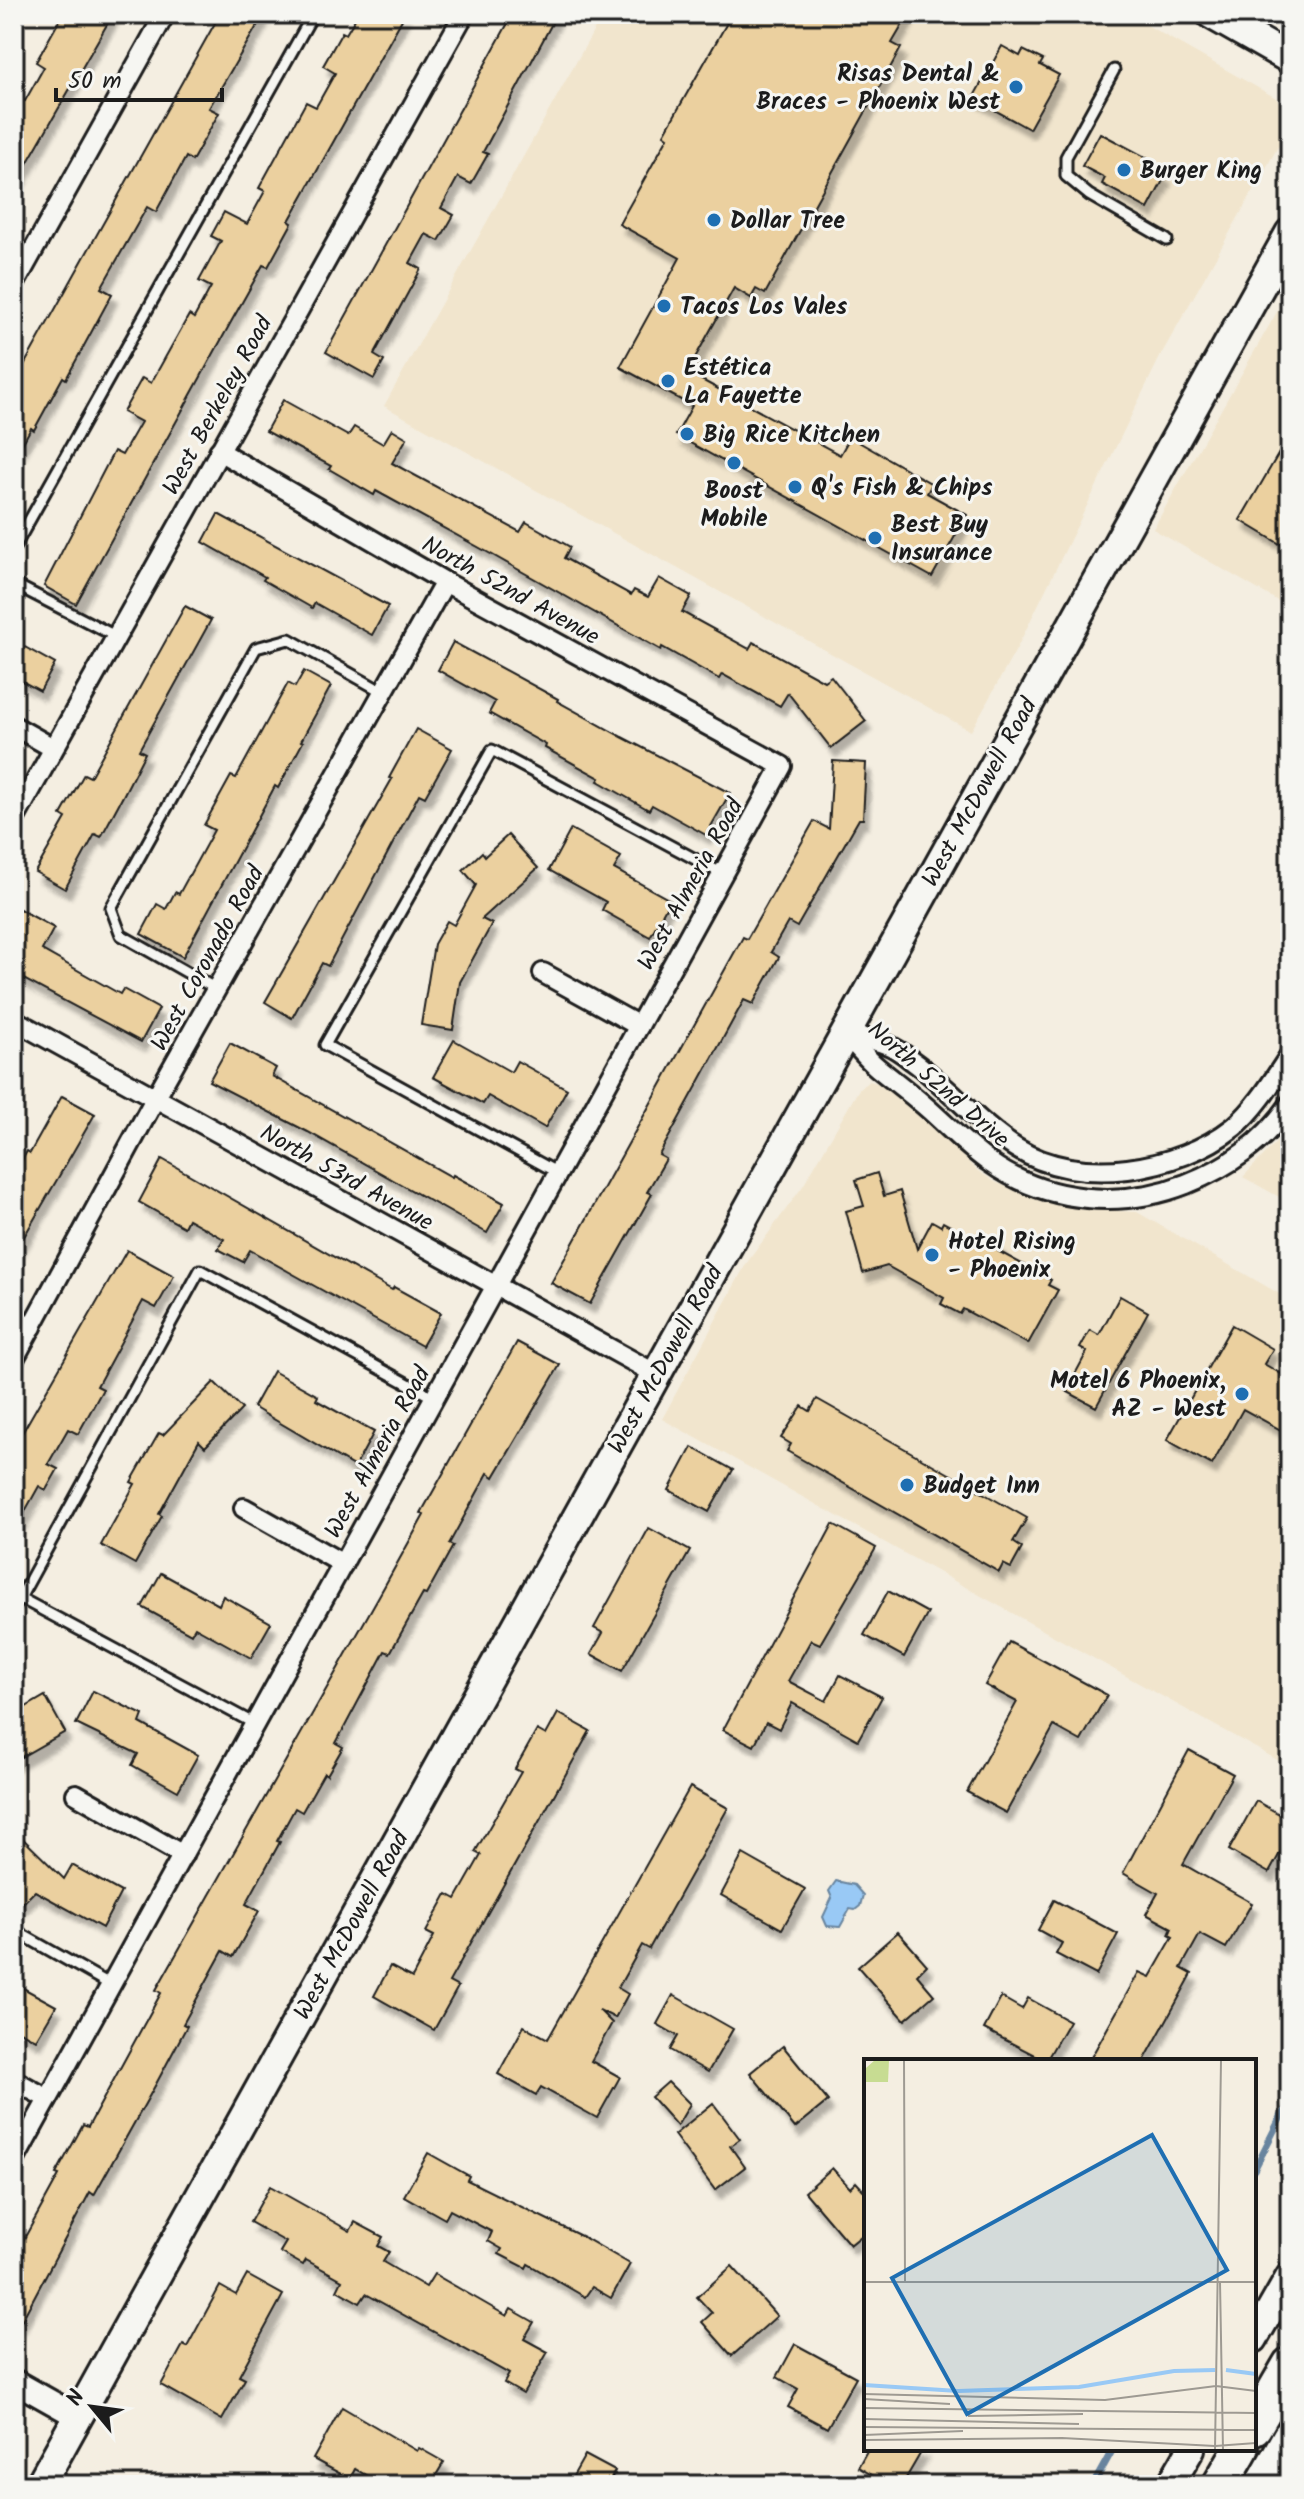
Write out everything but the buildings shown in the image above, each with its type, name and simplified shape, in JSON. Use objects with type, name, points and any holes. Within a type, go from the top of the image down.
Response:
[{"type":"highway","points":[[1256,2424],[1290,2365]]},
{"type":"highway","points":[[1263,2485],[1290,2437]]},
{"type":"highway","points":[[1220,2485],[1240,2451]]},
{"type":"main road","points":[[1211,14],[1290,59]]},
{"type":"main road","name":"West McDowell Road","points":[[40,2485],[1290,233]]},
{"type":"main road","points":[[1256,2336],[1290,2276]]},
{"type":"main road","points":[[1170,2485],[1190,2451]]},
{"type":"street","points":[[14,285],[165,14]]},
{"type":"street","name":"West Berkeley Road","points":[[14,820],[464,14]]},
{"type":"street","name":"North 52nd Avenue","points":[[219,451],[445,582],[782,766]]},
{"type":"street","name":"West Coronado Road","points":[[14,1359],[156,1098],[445,582]]},
{"type":"street","points":[[14,726],[53,748]]},
{"type":"street","name":"West Almeria Road","points":[[14,2161],[782,766]]},
{"type":"street","points":[[543,973],[639,1026]]},
{"type":"street","name":"North 53rd Avenue","points":[[14,1020],[656,1374]]},
{"type":"street","name":"North 52nd Drive","points":[[845,1033],[889,1045],[927,1072],[1018,1149],[1052,1163],[1112,1172],[1169,1160],[1205,1146],[1236,1125],[1290,1055]]},
{"type":"street","name":"North 52nd Drive","points":[[845,1033],[878,1068],[992,1165],[1044,1188],[1093,1200],[1143,1198],[1210,1175],[1251,1148],[1275,1125],[1290,1104]]},
{"type":"street","points":[[14,1318],[32,1327]]},
{"type":"street","points":[[244,1508],[343,1564]]},
{"type":"street","points":[[76,1794],[183,1855]]},
{"type":"street","points":[[14,2080],[48,2099]]},
{"type":"street","points":[[14,2381],[78,2417]]},
{"type":"lane","points":[[14,548],[313,14]]},
{"type":"lane","points":[[1114,70],[1066,157],[1066,176],[1089,195],[1167,240]]},
{"type":"lane","points":[[14,584],[115,636]]},
{"type":"lane","points":[[218,990],[121,935],[111,908],[256,648],[289,639],[383,692]]},
{"type":"lane","points":[[558,1173],[325,1045],[492,750],[723,874]]},
{"type":"lane","points":[[14,1609],[200,1270],[434,1398]]},
{"type":"lane","points":[[20,1598],[255,1724]]},
{"type":"lane","points":[[14,1930],[111,1985]]},
{"type":"shaded area","points":[[603,14],[1127,14],[1276,98],[1287,111],[1288,128],[1284,136],[1162,353],[1017,648],[971,731],[384,406]]},
{"type":"shaded area","points":[[1290,289],[1290,608],[1153,529]]},
{"type":"shaded area","points":[[869,1081],[889,1086],[978,1171],[995,1182],[1040,1200],[1080,1209],[1137,1212],[1290,1300],[1290,1767],[662,1419],[746,1264],[803,1186],[859,1089]]},
{"type":"shaded area","points":[[1290,1128],[1290,1203],[1243,1177]]},
{"type":"water","points":[[836,1881],[854,1885],[863,1895],[860,1906],[850,1909],[840,1927],[827,1926],[823,1917],[832,1898],[829,1891]]},
{"type":"waterway","points":[[1256,2166],[1290,2099]]},
{"type":"waterway","points":[[1093,2485],[1112,2451]]},
{"type":"place","name":"Risas Dental & Braces - Phoenix West","points":[[1016,87]]},
{"type":"place","name":"Burger King","points":[[1124,170]]},
{"type":"place","name":"Dollar Tree","points":[[714,220]]},
{"type":"place","name":"Tacos Los Vales","points":[[664,306]]},
{"type":"place","name":"Estética La Fayette","points":[[668,381]]},
{"type":"place","name":"Big Rice Kitchen","points":[[687,434]]},
{"type":"place","name":"Boost Mobile","points":[[734,463]]},
{"type":"place","name":"Q's Fish & Chips","points":[[795,487]]},
{"type":"place","name":"Best Buy Insurance","points":[[875,538]]},
{"type":"place","name":"Hotel Rising - Phoenix","points":[[932,1255]]},
{"type":"place","name":"Motel 6 Phoenix, AZ - West","points":[[1242,1394]]},
{"type":"place","name":"Budget Inn","points":[[907,1485]]}]
